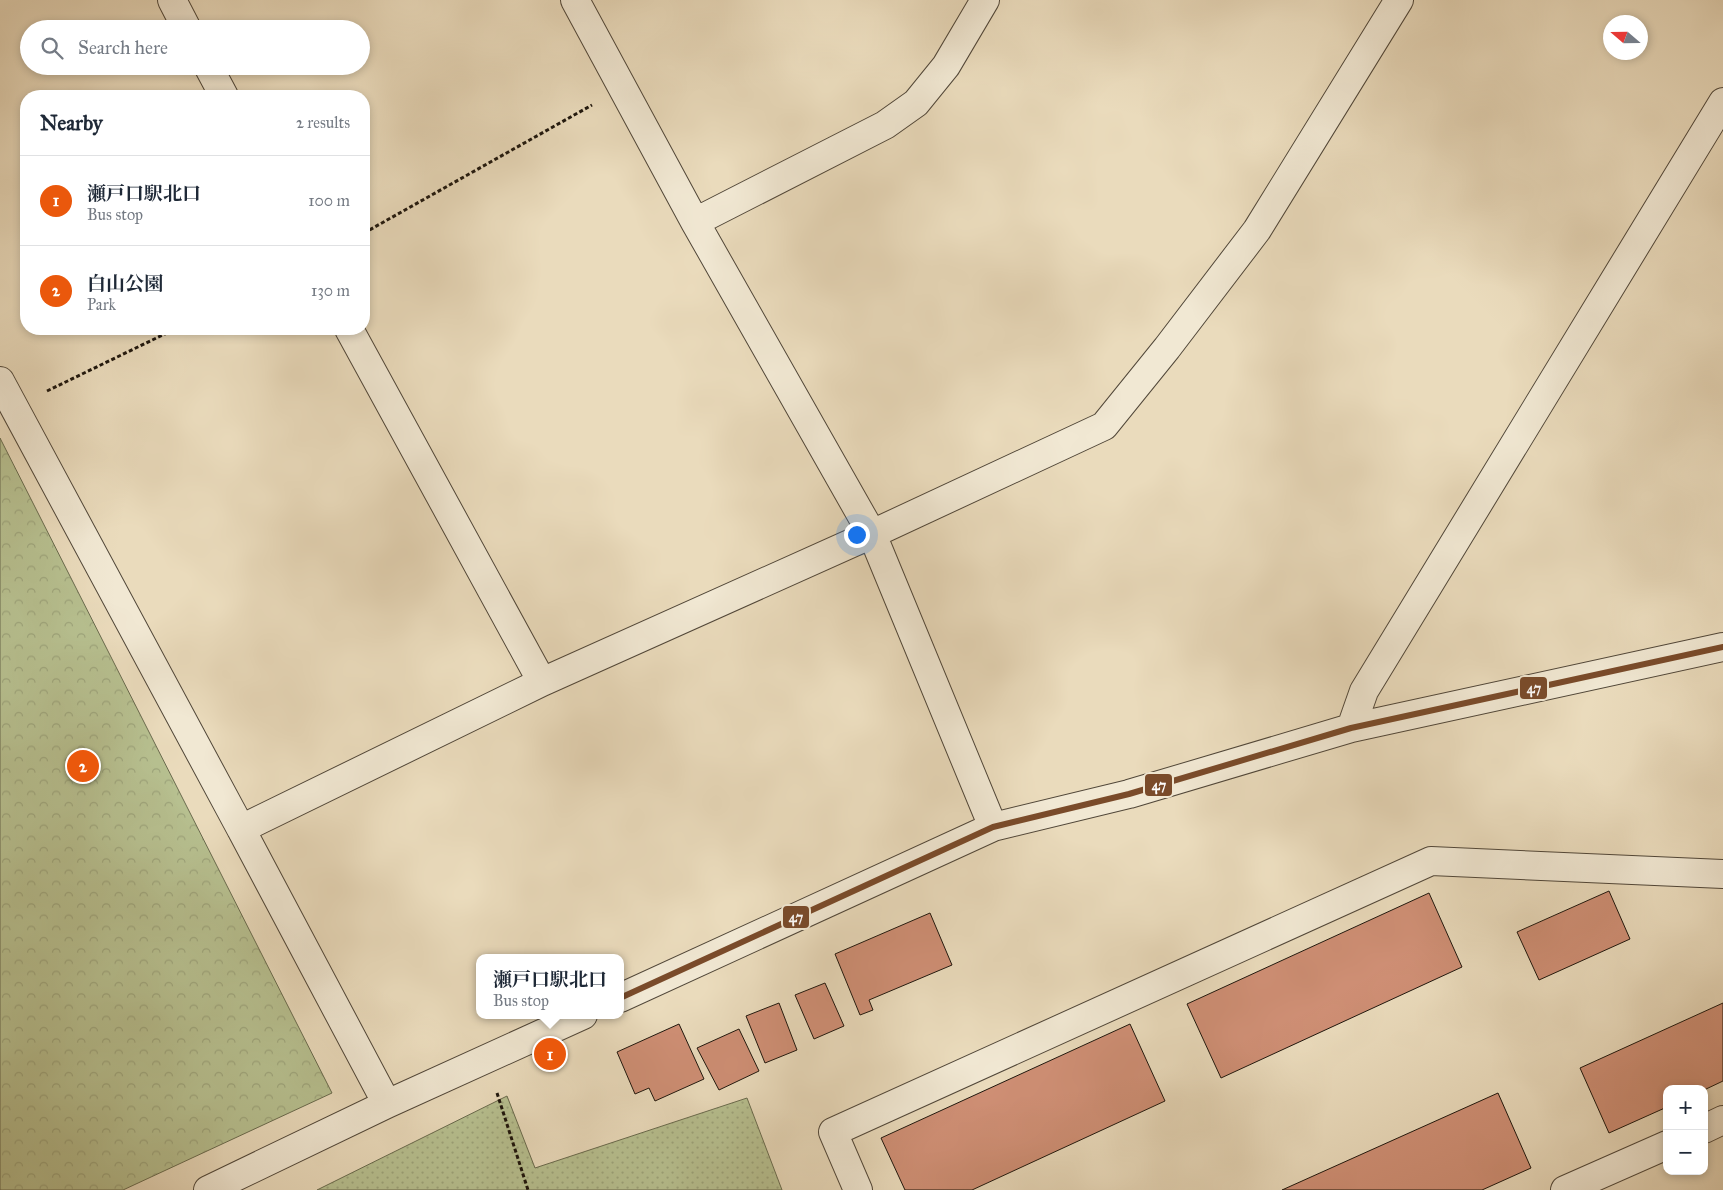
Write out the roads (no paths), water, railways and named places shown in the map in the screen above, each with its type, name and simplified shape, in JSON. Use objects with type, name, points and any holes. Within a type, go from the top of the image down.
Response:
[{"type":"street","points":[[172,0],[182,20]]},
{"type":"street","points":[[575,0],[695,222],[872,534],[993,827]]},
{"type":"street","points":[[695,222],[885,125],[916,103],[946,66],[984,0]]},
{"type":"street","points":[[240,829],[542,682],[872,534],[1104,426],[1168,348],[1257,230],[1399,0]]},
{"type":"street","points":[[213,75],[221,90]]},
{"type":"street","points":[[1351,728],[1364,691],[1723,102]]},
{"type":"street","points":[[352,335],[542,682]]},
{"type":"street","points":[[0,381],[7,410],[240,829],[387,1104]]},
{"type":"street","points":[[624,996],[993,827],[1129,794],[1351,728],[1720,643]]},
{"type":"street","points":[[858,1190],[833,1132],[1431,861],[1723,874]]},
{"type":"street","points":[[208,1190],[387,1104],[574,1019]]},
{"type":"street","points":[[1708,1127],[1723,1120]]},
{"type":"street","points":[[1565,1190],[1663,1147]]},
{"type":"place","name":"白山公園","points":[[83,766]]},
{"type":"place","name":"瀬戸口駅北口","points":[[550,1054]]}]
